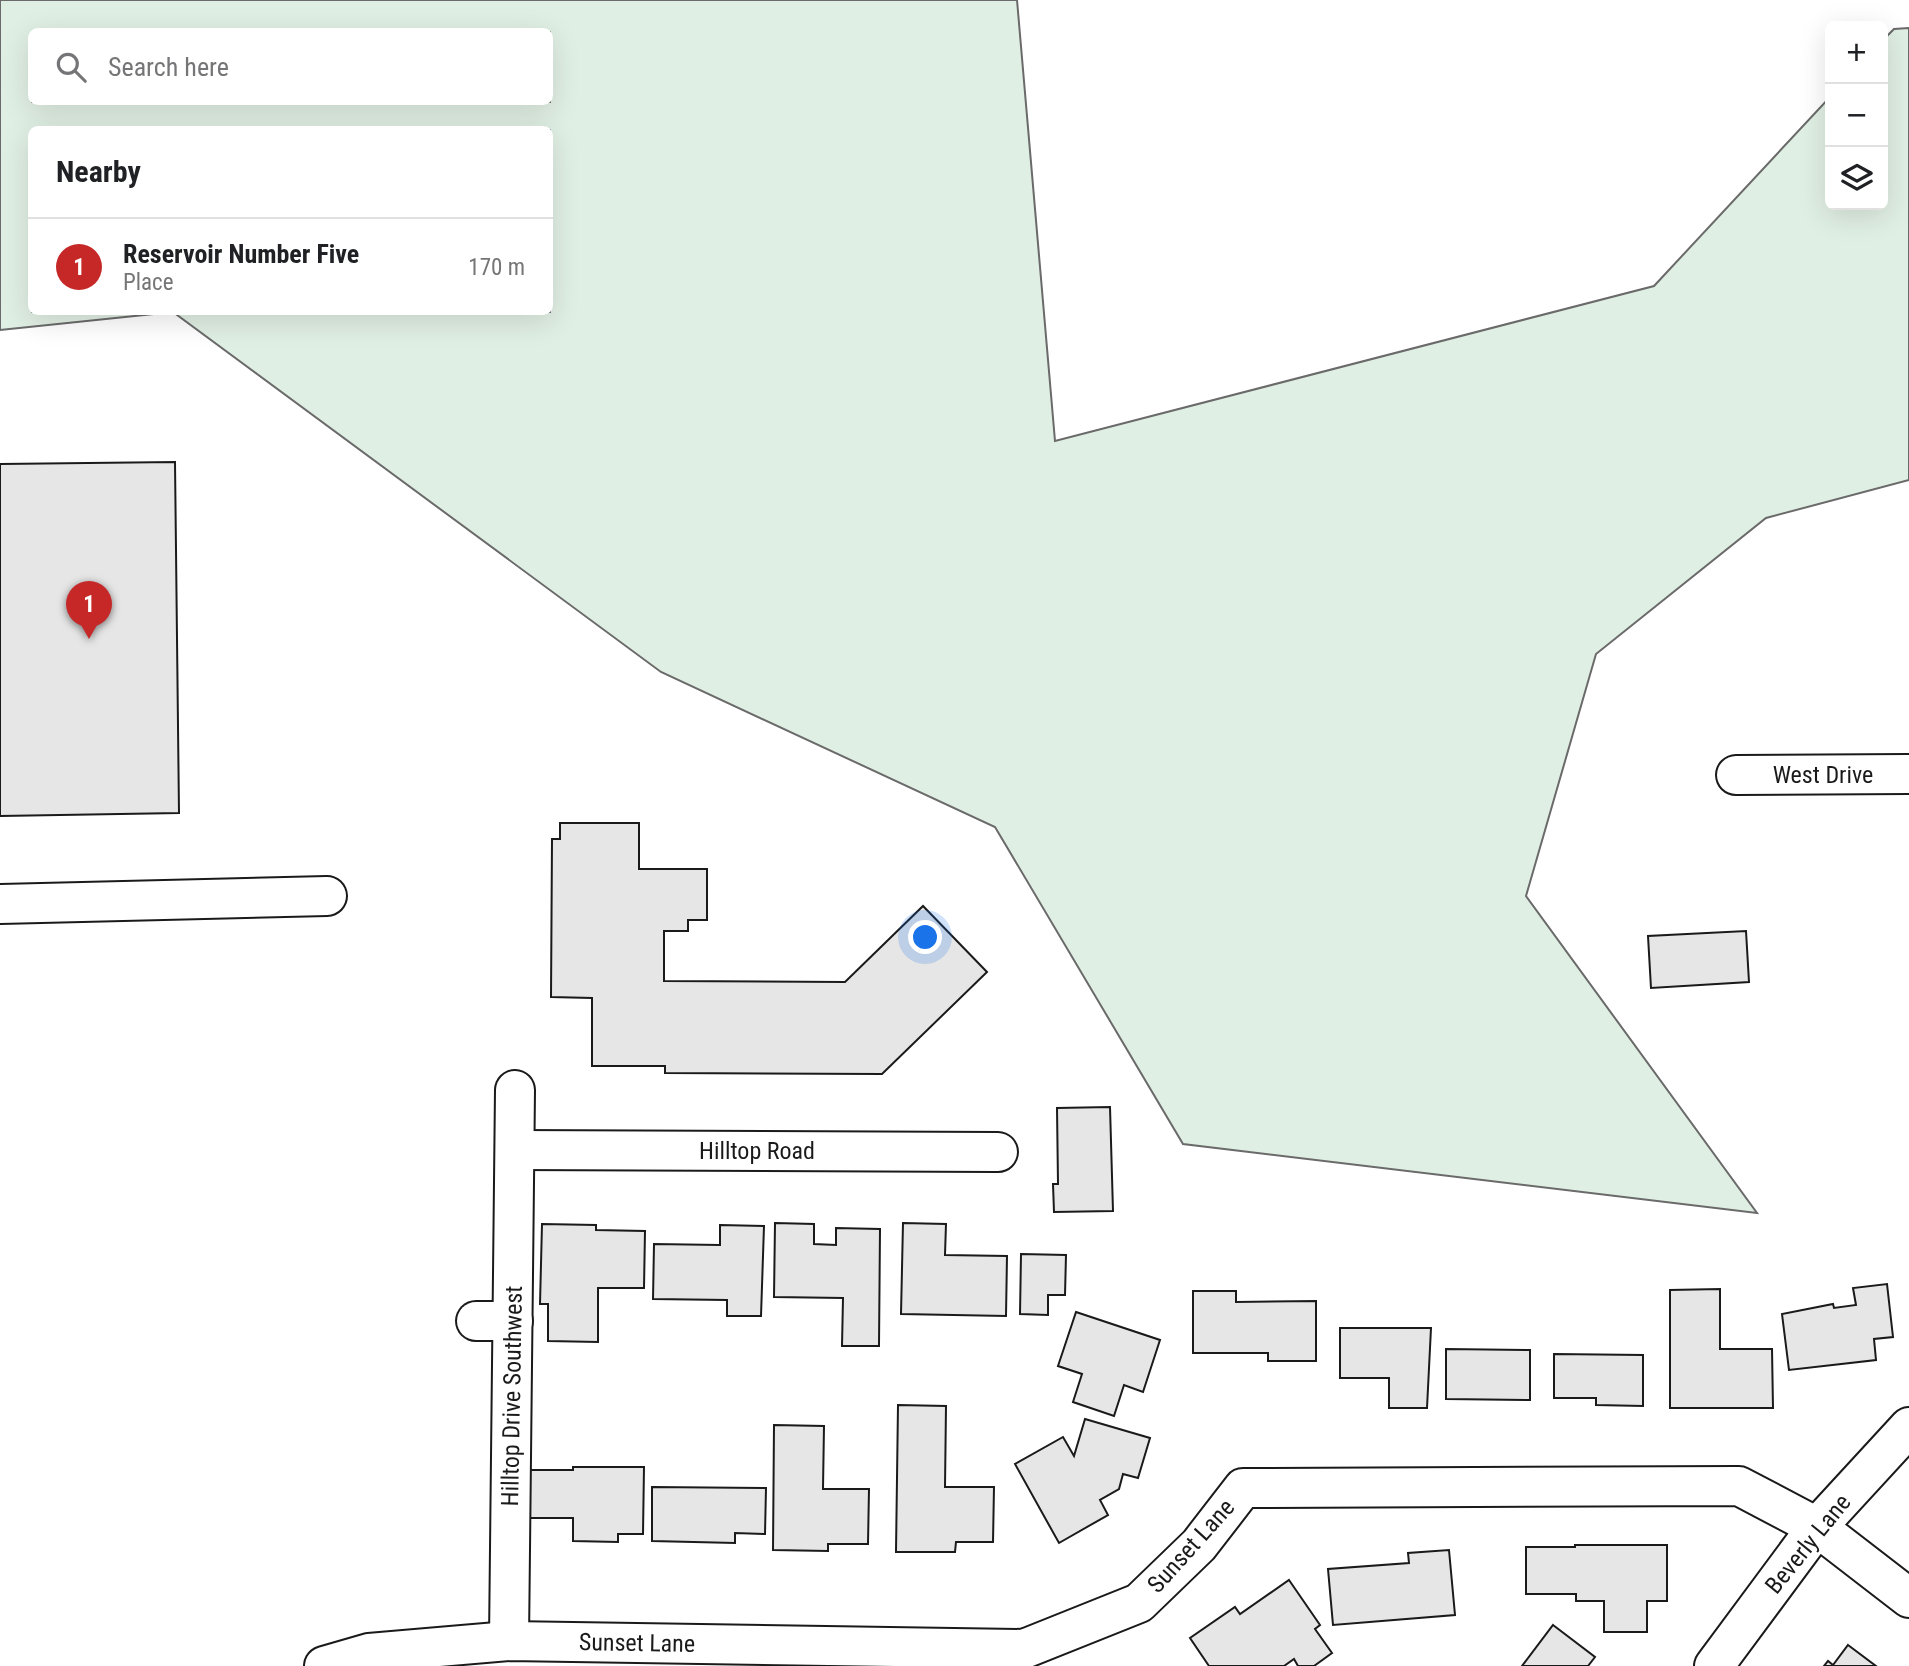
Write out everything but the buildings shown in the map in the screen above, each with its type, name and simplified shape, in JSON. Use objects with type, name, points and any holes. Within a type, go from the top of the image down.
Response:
[{"type":"street","name":"West Drive","points":[[1736,775],[1909,774]]},
{"type":"street","points":[[0,904],[327,895]]},
{"type":"street","name":"Hilltop Drive Southwest","points":[[509,1641],[494,1321],[515,1150],[515,1090]]},
{"type":"street","name":"Hilltop Road","points":[[515,1150],[998,1152]]},
{"type":"street","name":"Beverly Lane","points":[[1714,1666],[1817,1527],[1909,1427]]},
{"type":"street","name":"Sunset Lane","points":[[324,1666],[369,1653],[509,1641],[1024,1658],[1139,1602],[1199,1545],[1243,1488],[1739,1486],[1817,1527],[1909,1598]]},
{"type":"green space","points":[[0,0],[1017,0],[1055,441],[1654,286],[1825,102],[1825,210],[1888,210],[1888,35],[1894,29],[1909,28],[1909,480],[1766,518],[1596,654],[1526,896],[1757,1213],[1183,1144],[995,827],[661,672],[177,315],[553,315],[553,126],[28,126],[28,315],[144,315],[0,330]]},
{"type":"place","name":"Reservoir Number Five","points":[[89,639]]}]
